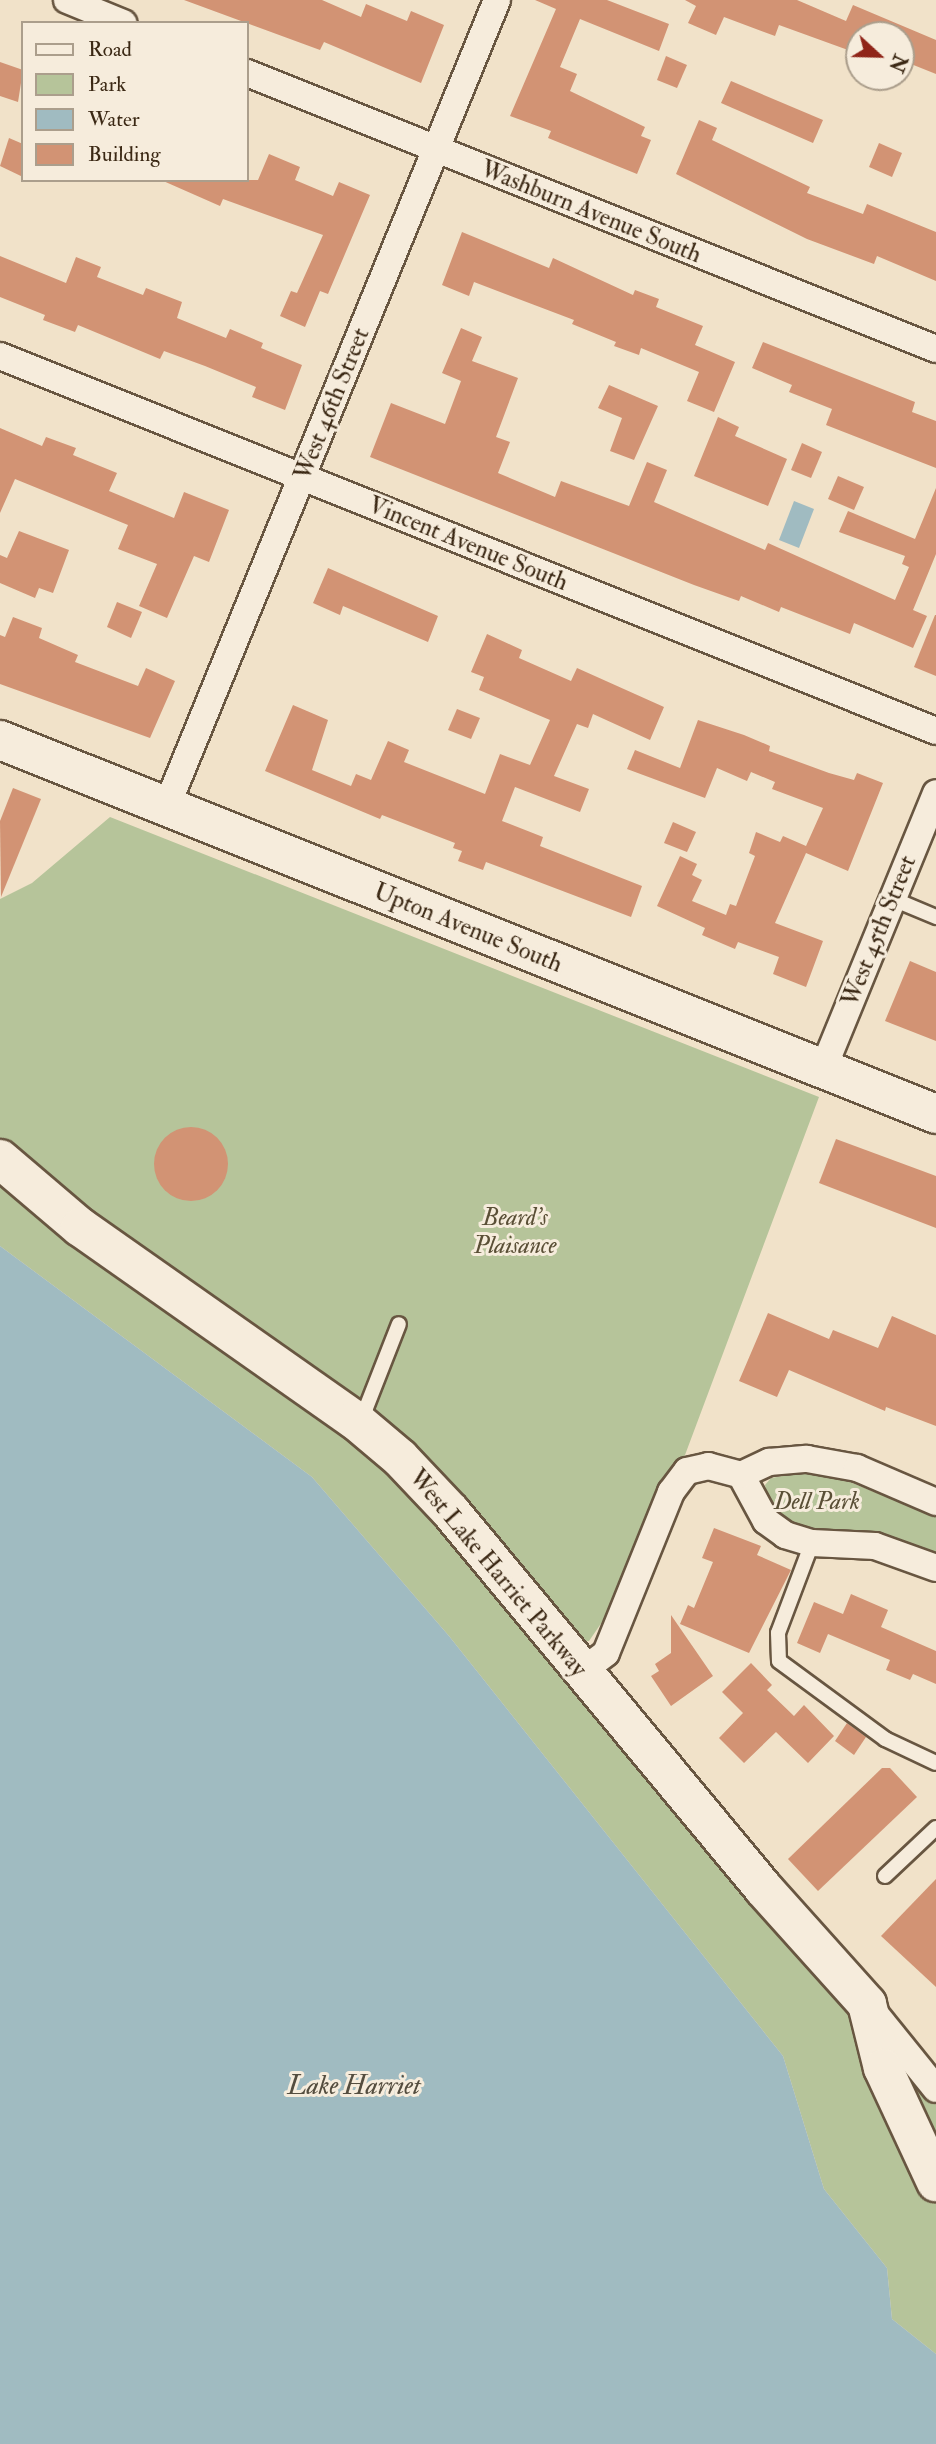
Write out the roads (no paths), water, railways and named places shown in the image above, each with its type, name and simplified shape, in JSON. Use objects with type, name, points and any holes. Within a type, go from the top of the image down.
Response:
[{"type":"street","points":[[67,0],[118,21]]},
{"type":"street","name":"West 46th Street","points":[[166,808],[497,0]]},
{"type":"street","name":"Washburn Avenue South","points":[[248,73],[936,349]]},
{"type":"street","name":"Vincent Avenue South","points":[[0,356],[936,731]]},
{"type":"street","name":"Upton Avenue South","points":[[0,740],[936,1114]]},
{"type":"street","name":"West 45th Street","points":[[823,1069],[936,793]]},
{"type":"street","name":"West Lake Harriet Parkway","points":[[0,1159],[80,1227],[355,1420],[400,1458],[451,1512],[581,1672],[867,2004],[936,2089]]},
{"type":"street","points":[[581,1672],[606,1653],[671,1492],[687,1471],[708,1466],[741,1475],[769,1462],[807,1459],[857,1468],[936,1502]]},
{"type":"street","points":[[741,1475],[766,1521],[785,1535],[812,1543],[875,1546],[936,1568]]},
{"type":"street","name":"West Lake Harriet Parkway","points":[[867,2004],[883,2068],[936,2182]]},
{"type":"lane","points":[[893,899],[936,917]]},
{"type":"lane","points":[[355,1420],[366,1408],[399,1324]]},
{"type":"lane","points":[[812,1543],[778,1633],[779,1661],[885,1739],[936,1763]]},
{"type":"lane","points":[[885,1876],[936,1828]]},
{"type":"water","points":[[794,501],[814,509],[799,548],[779,540]]},
{"type":"water","name":"Lake Harriet","points":[[0,1246],[312,1477],[449,1636],[783,2056],[824,2189],[887,2268],[892,2319],[936,2354],[936,2444],[0,2444]]},
{"type":"park label","name":"Beard's Plaisance","points":[[515,1232]]},
{"type":"park label","name":"Dell Park","points":[[817,1502]]}]
